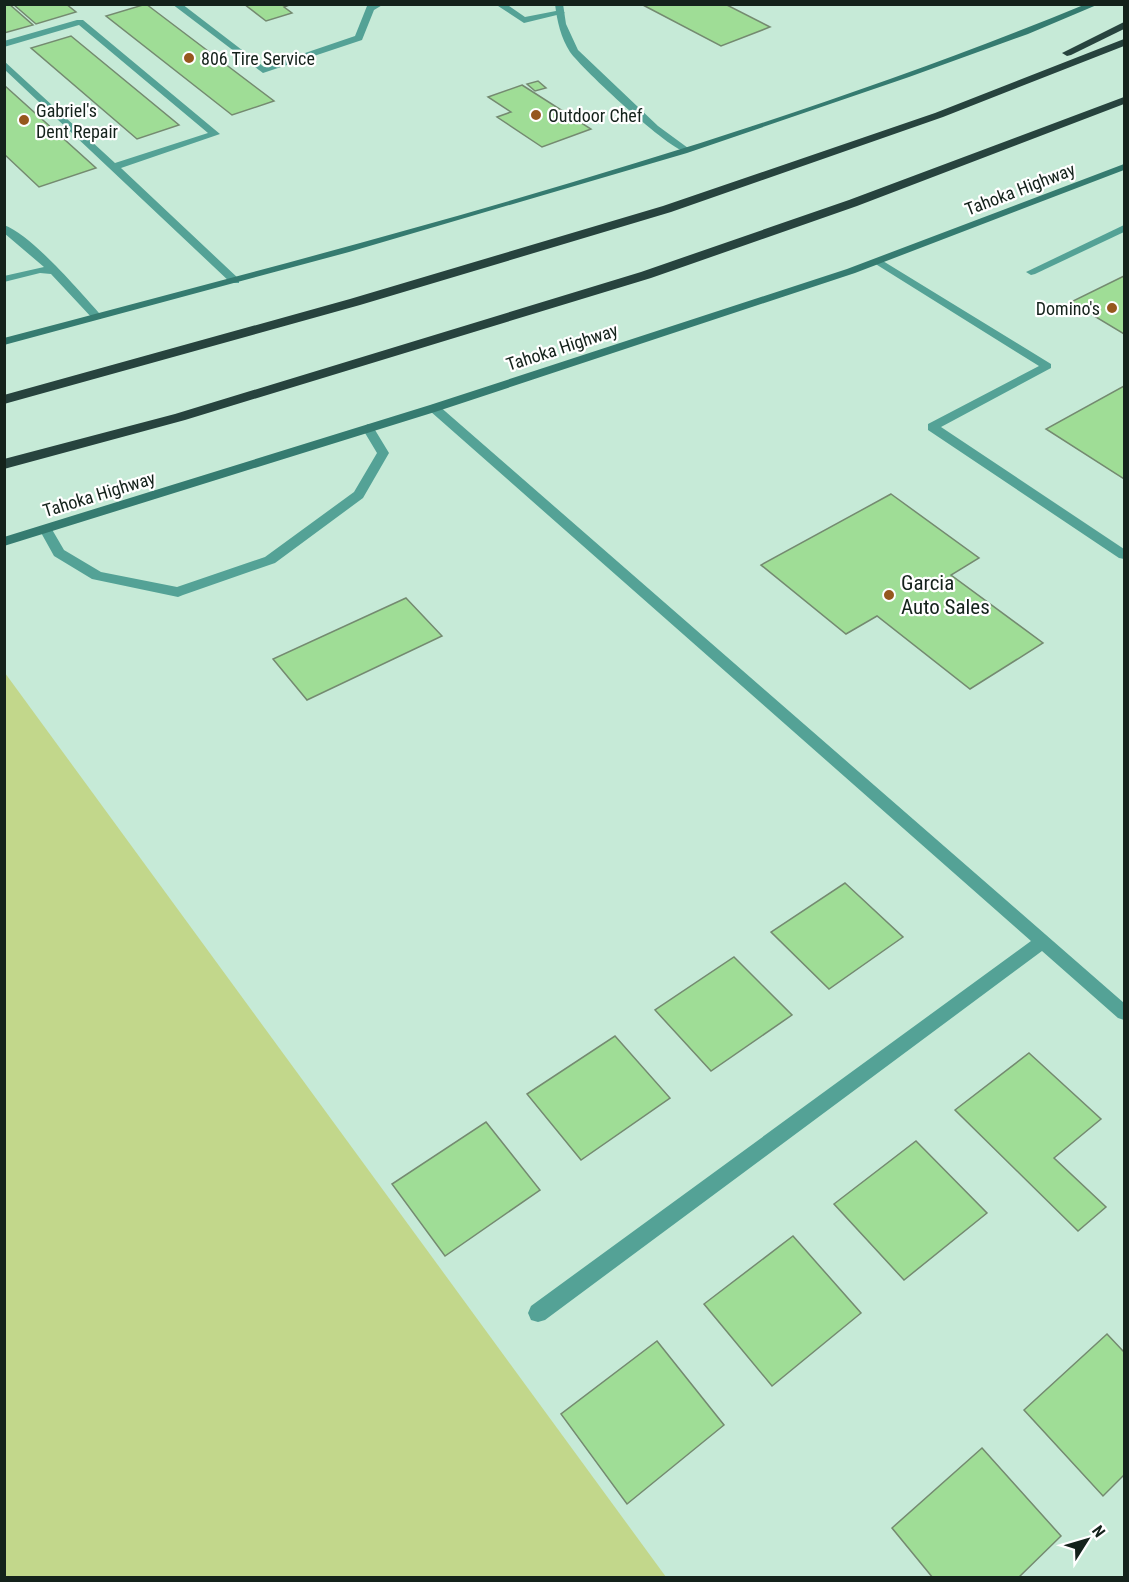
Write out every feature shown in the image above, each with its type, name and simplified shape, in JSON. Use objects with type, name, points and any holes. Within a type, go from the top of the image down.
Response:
[{"type":"highway","points":[[1012,86],[1066,53],[1125,25]]},
{"type":"highway","points":[[4,400],[355,302],[667,209],[939,115],[1125,42]]},
{"type":"highway","points":[[4,464],[180,417],[646,275],[854,203],[1125,102]]},
{"type":"main road","points":[[4,342],[357,248],[685,150],[799,113],[1095,4]]},
{"type":"main road","name":"Tahoka Highway","points":[[4,542],[434,408],[878,261],[1125,167]]},
{"type":"street","points":[[176,4],[263,70],[359,38],[370,8],[380,4]]},
{"type":"street","points":[[499,4],[524,20],[560,9],[562,24],[574,51],[655,128],[685,150]]},
{"type":"street","points":[[4,44],[80,22],[215,134],[114,167]]},
{"type":"street","points":[[4,64],[235,281]]},
{"type":"street","points":[[4,228],[31,249],[97,317]]},
{"type":"street","points":[[1031,272],[1125,228]]},
{"type":"street","points":[[878,261],[1047,366],[932,427],[1125,555]]},
{"type":"street","points":[[4,279],[40,270],[54,272]]},
{"type":"street","points":[[434,408],[1125,1013]]},
{"type":"street","points":[[45,529],[59,553],[97,576],[178,592],[270,560],[359,495],[383,453],[369,428]]},
{"type":"street","points":[[538,1313],[1042,941]]},
{"type":"green space","points":[[5,673],[666,1577],[5,1577]]},
{"type":"building","points":[[4,4],[9,4],[33,25],[4,33]]},
{"type":"building","points":[[13,4],[66,4],[76,12],[36,24]]},
{"type":"building","name":"806 Tire Service","points":[[146,4],[274,101],[232,115],[106,16]]},
{"type":"building","points":[[244,4],[292,4],[284,7],[292,13],[266,21]]},
{"type":"building","points":[[641,4],[725,4],[770,27],[721,46]]},
{"type":"building","points":[[71,36],[179,125],[137,139],[31,48]]},
{"type":"building","points":[[538,81],[546,88],[535,91],[527,84]]},
{"type":"building","name":"Gabriel's Dent Repair","points":[[4,85],[96,168],[39,187],[4,154]]},
{"type":"building","name":"Outdoor Chef","points":[[522,85],[591,129],[542,147],[497,117],[511,112],[488,97]]},
{"type":"building","points":[[1124,276],[1124,334],[1071,302]]},
{"type":"building","points":[[1124,386],[1124,479],[1046,429]]},
{"type":"building","name":"Garcia Auto Sales","points":[[891,494],[979,558],[951,575],[1043,643],[970,689],[877,616],[846,634],[761,565]]},
{"type":"building","points":[[406,598],[442,636],[307,700],[273,659]]},
{"type":"building","points":[[845,883],[903,937],[829,989],[771,932]]},
{"type":"building","points":[[734,957],[792,1015],[711,1071],[655,1010]]},
{"type":"building","points":[[615,1036],[670,1098],[581,1160],[527,1094]]},
{"type":"building","points":[[1029,1053],[1101,1119],[1054,1158],[1106,1207],[1078,1231],[955,1110]]},
{"type":"building","points":[[486,1122],[540,1190],[445,1256],[392,1184]]},
{"type":"building","points":[[916,1141],[987,1213],[904,1280],[834,1204]]},
{"type":"building","points":[[793,1236],[861,1313],[772,1386],[704,1304]]},
{"type":"building","points":[[1107,1334],[1124,1352],[1124,1475],[1103,1496],[1024,1410]]},
{"type":"building","points":[[657,1341],[724,1425],[627,1504],[561,1414]]},
{"type":"building","points":[[982,1448],[1061,1536],[1018,1578],[933,1578],[892,1528]]},
{"type":"place","name":"806 Tire Service","points":[[189,58]]},
{"type":"place","name":"Outdoor Chef","points":[[536,115]]},
{"type":"place","name":"Gabriel's Dent Repair","points":[[24,120]]},
{"type":"place","name":"Domino's","points":[[1112,308]]},
{"type":"place","name":"Garcia Auto Sales","points":[[889,595]]}]
